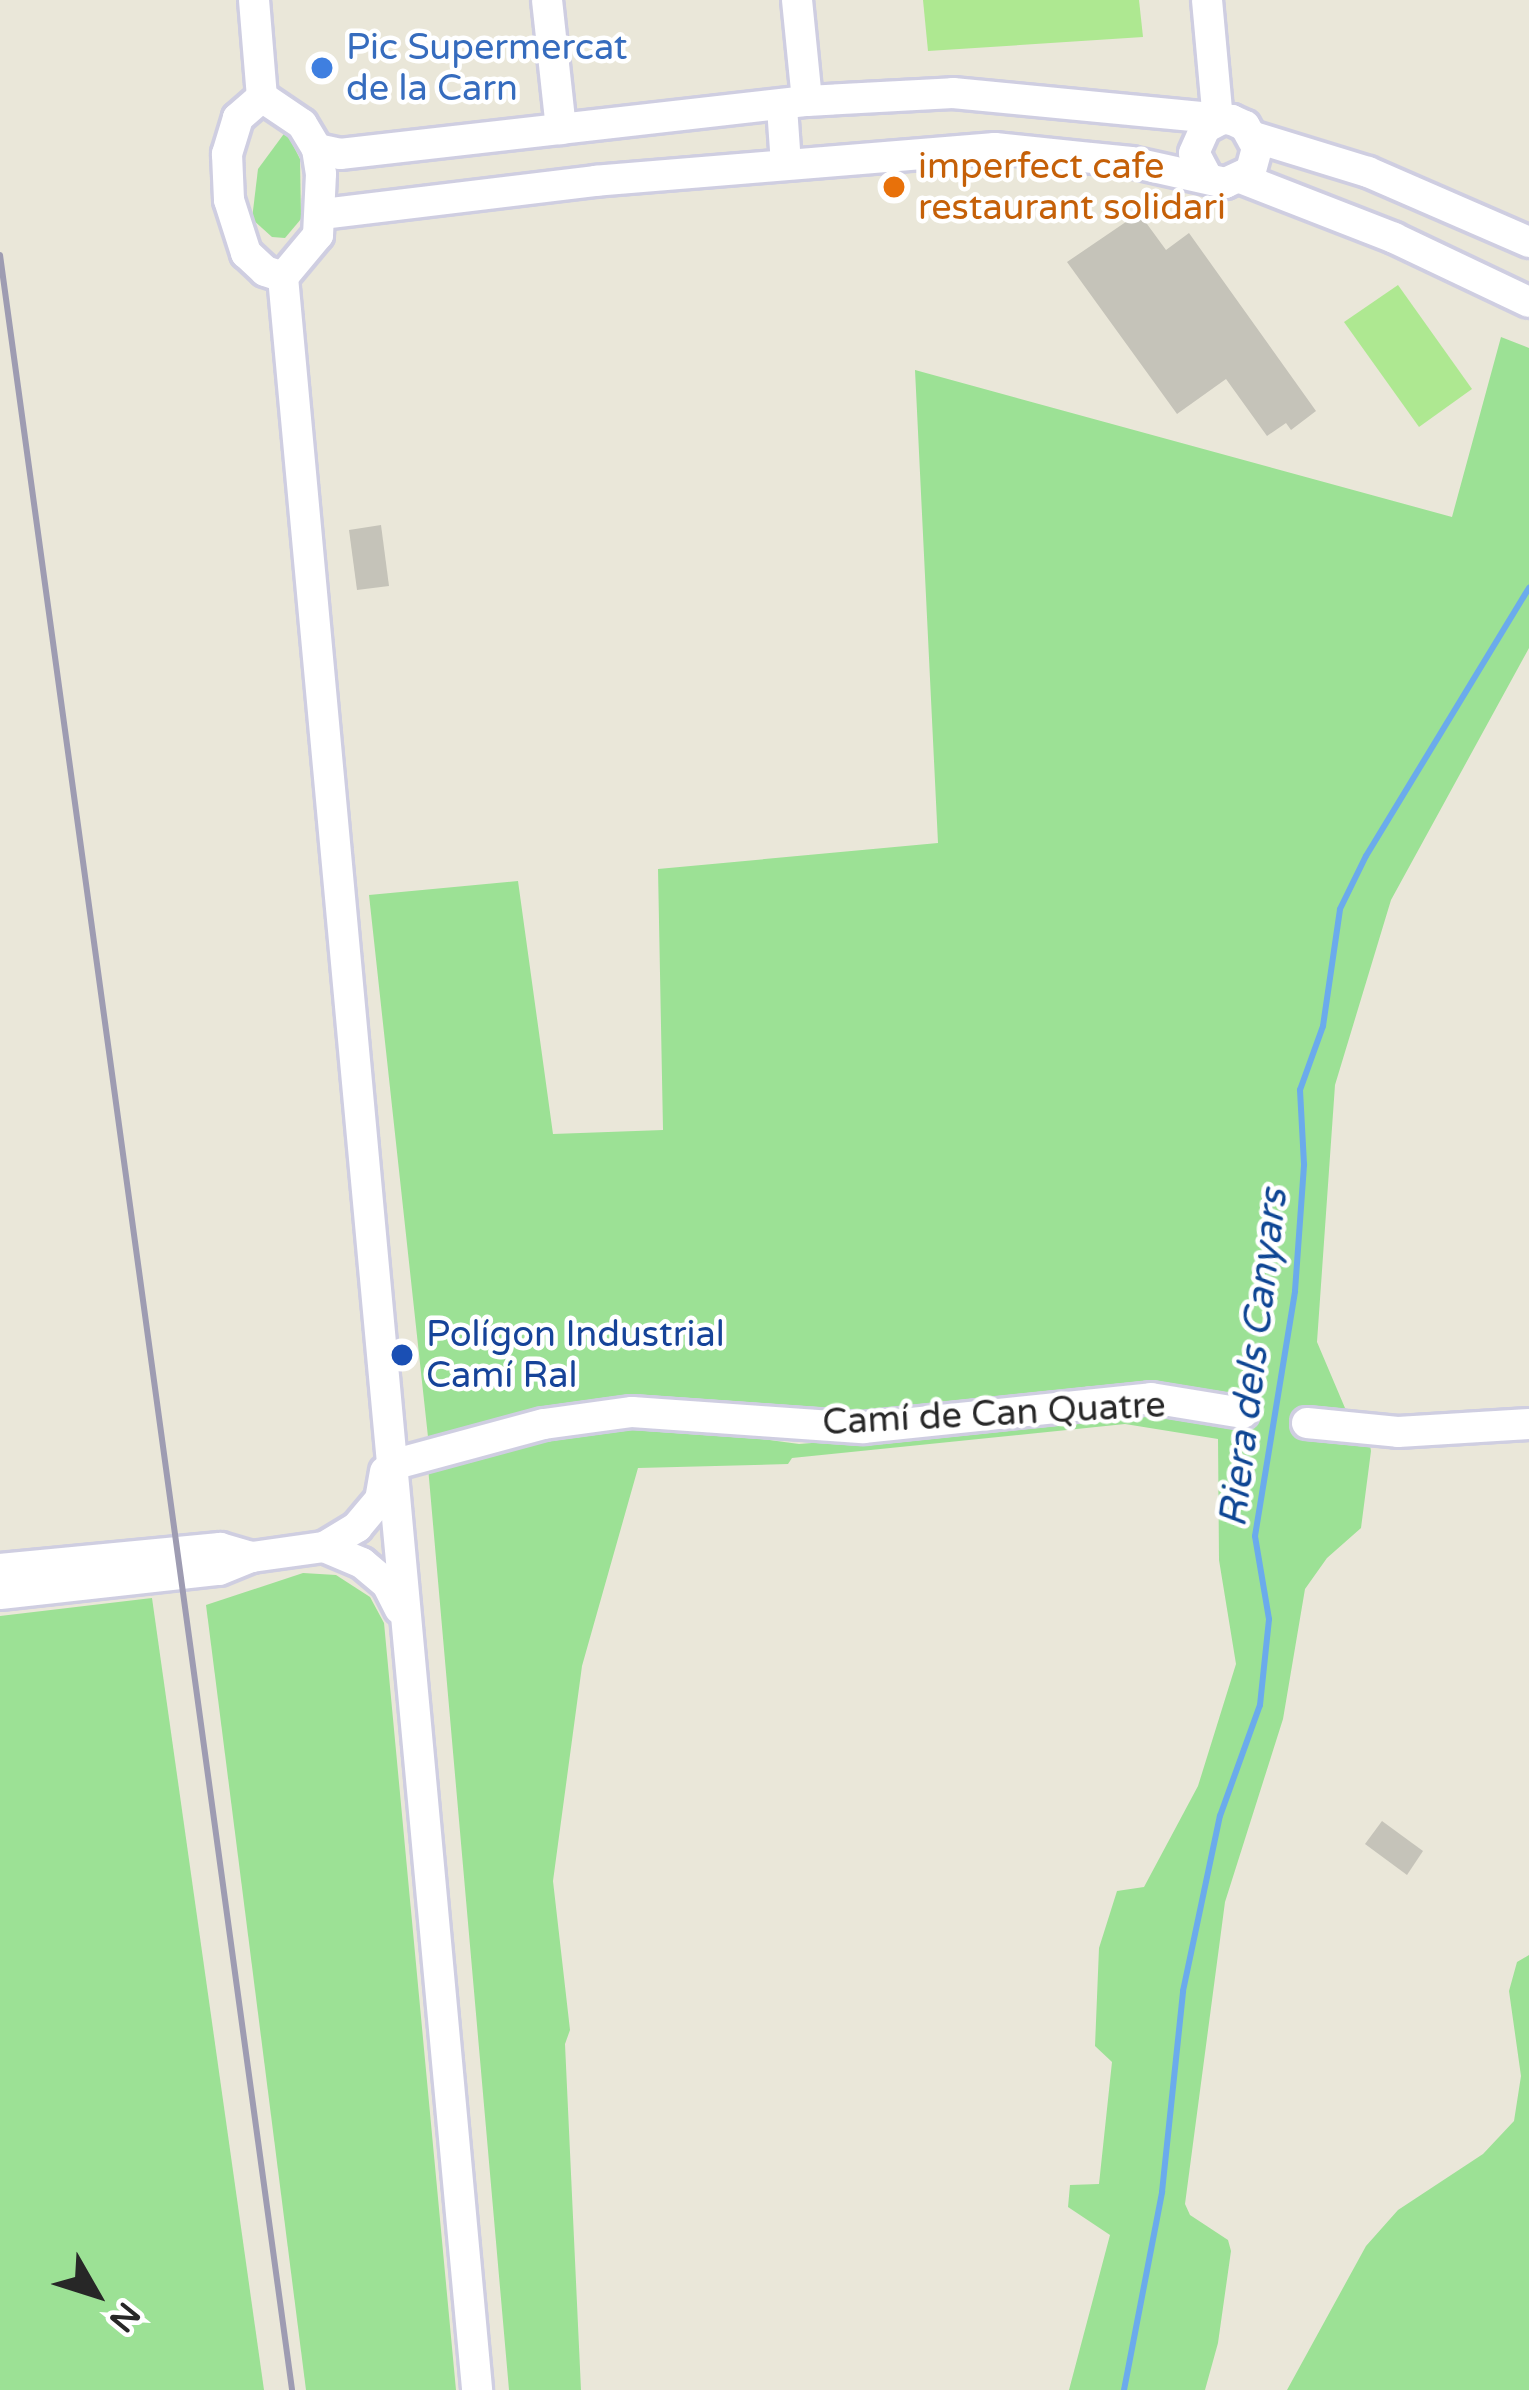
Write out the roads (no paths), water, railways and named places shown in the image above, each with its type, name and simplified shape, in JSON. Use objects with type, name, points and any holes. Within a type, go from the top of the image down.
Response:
[{"type":"street","points":[[254,0],[262,97]]},
{"type":"street","points":[[541,187],[561,131],[547,0]]},
{"type":"street","points":[[786,164],[794,104],[797,0]]},
{"type":"street","points":[[1207,0],[1218,121]]},
{"type":"street","points":[[317,149],[340,154],[794,104],[953,93],[1245,126],[1254,137],[1257,160],[1243,178],[1225,183],[1131,162],[995,148],[596,181],[322,214]]},
{"type":"street","points":[[262,97],[302,124],[317,149],[322,214],[306,256],[283,277]]},
{"type":"street","points":[[262,97],[238,118],[227,154],[229,200],[246,253],[265,271],[283,277]]},
{"type":"street","points":[[838,101],[847,157]]},
{"type":"street","points":[[1207,177],[1194,153],[1205,128],[1218,121]]},
{"type":"street","points":[[561,131],[596,181]]},
{"type":"street","points":[[1254,137],[1368,172],[1529,242]]},
{"type":"street","points":[[1243,178],[1394,238],[1529,302]]},
{"type":"street","points":[[283,277],[477,2390]]},
{"type":"street","name":"Camí de Can Quatre","points":[[391,1456],[544,1424],[632,1412],[863,1428],[1151,1398],[1243,1413]]},
{"type":"street","points":[[1307,1423],[1398,1432],[1529,1424]]},
{"type":"street","points":[[0,1594],[219,1570],[252,1557],[324,1547],[357,1527],[380,1500],[391,1456]]},
{"type":"street","points":[[324,1547],[362,1563],[387,1584],[403,1614]]},
{"type":"street","points":[[0,1569],[220,1548],[252,1557]]},
{"type":"waterway","name":"Riera dels Canyars","points":[[1124,2390],[1162,2192],[1183,1991],[1220,1816],[1260,1705],[1269,1619],[1255,1536],[1295,1291],[1304,1164],[1300,1090],[1323,1026],[1340,909],[1366,856],[1529,588]]},
{"type":"railway","points":[[0,255],[292,2390]]},
{"type":"place","name":"Pic Supermercat de la Carn","points":[[322,68]]},
{"type":"place","name":"imperfect cafe restaurant solidari","points":[[894,187]]},
{"type":"place","name":"Polígon Industrial Camí Ral","points":[[402,1355]]}]
